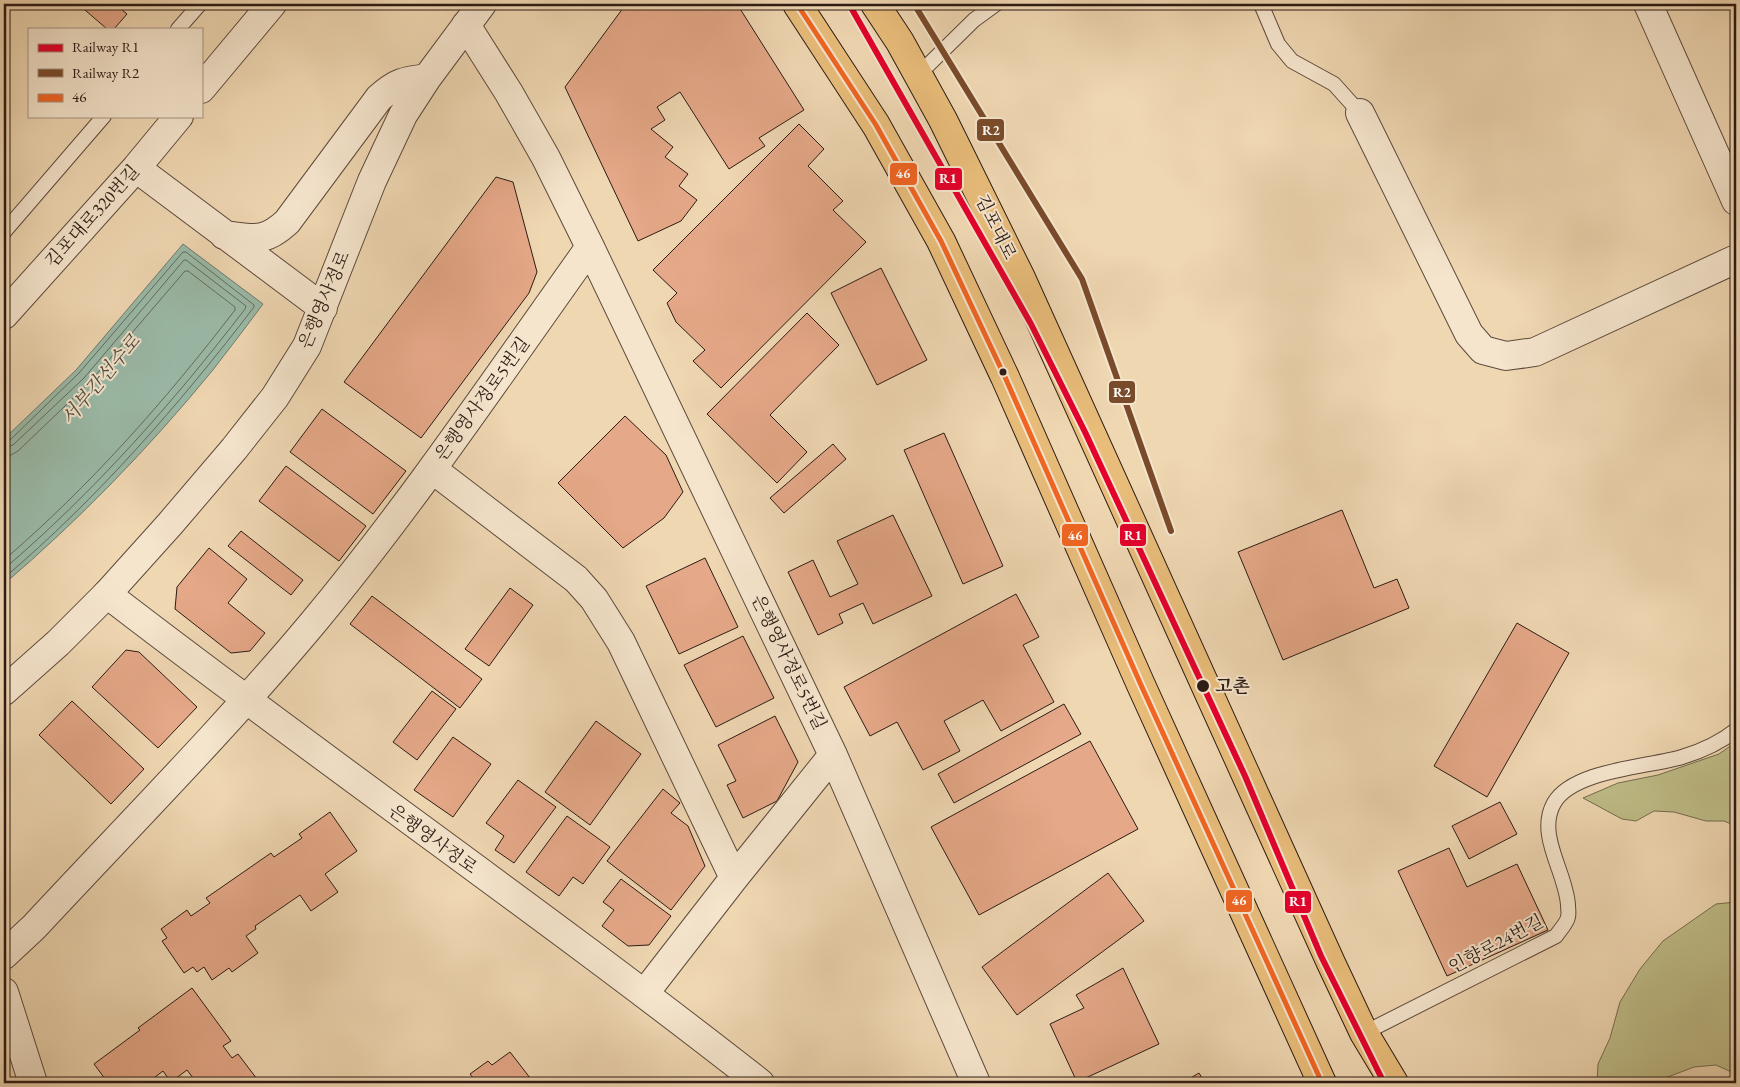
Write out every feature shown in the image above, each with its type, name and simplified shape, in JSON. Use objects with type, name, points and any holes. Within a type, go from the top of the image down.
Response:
[{"type":"main road","points":[[797,4],[876,125],[940,241],[1005,377],[1141,686],[1322,1083]]},
{"type":"main road","name":"김포대로","points":[[874,4],[900,42],[943,120],[1021,278],[1284,861],[1364,1033],[1394,1083]]},
{"type":"street","points":[[202,88],[272,4]]},
{"type":"street","points":[[1648,4],[1736,200]]},
{"type":"street","name":"은행영사정로","points":[[4,692],[58,643],[107,594],[234,449],[275,397],[308,346],[372,181],[403,115],[426,78],[474,14]]},
{"type":"street","name":"은행영사정로5번길","points":[[474,14],[509,94],[546,158],[590,247],[833,755],[976,1083]]},
{"type":"street","points":[[224,235],[264,238],[275,232],[287,222],[379,98],[391,86],[405,81],[426,78]]},
{"type":"street","points":[[1360,113],[1469,334],[1483,350],[1506,356],[1535,352],[1736,259]]},
{"type":"street","name":"김포대로320번길","points":[[4,314],[136,168],[176,118]]},
{"type":"street","points":[[136,168],[323,308]]},
{"type":"street","name":"은행영사정로5번길","points":[[590,247],[432,468],[576,579],[594,599],[621,642],[734,878]]},
{"type":"street","points":[[4,955],[34,927],[246,699],[312,624],[432,468]]},
{"type":"street","name":"은행영사정로","points":[[107,594],[644,994],[760,1083]]},
{"type":"street","points":[[644,994],[833,755]]},
{"type":"street","points":[[4,992],[33,1083]]},
{"type":"lane","points":[[179,28],[200,4]]},
{"type":"lane","points":[[918,75],[974,20],[996,4]]},
{"type":"lane","points":[[1261,4],[1278,44],[1292,62],[1334,84],[1360,113]]},
{"type":"lane","points":[[4,232],[102,118]]},
{"type":"lane","name":"인향로24번길","points":[[1364,1033],[1556,936],[1568,917],[1567,896],[1547,822],[1554,803],[1566,788],[1584,780],[1624,769],[1683,757],[1726,738],[1736,730]]},
{"type":"shaded area","points":[[1736,742],[1736,826],[1724,821],[1706,821],[1674,812],[1654,811],[1636,821],[1622,819],[1583,798],[1618,783],[1658,775],[1719,754]]},
{"type":"shaded area","points":[[1736,902],[1736,1074],[1716,1065],[1694,1067],[1652,1083],[1597,1083],[1598,1064],[1610,1038],[1620,1002],[1640,969],[1663,941],[1716,904]]},
{"type":"water","name":"서부간선수로","points":[[183,244],[263,304],[212,371],[163,428],[86,509],[4,584],[4,439],[76,370]]},
{"type":"building","points":[[78,4],[115,4],[127,14],[115,28],[106,28]]},
{"type":"building","points":[[129,4],[142,4],[136,10]]},
{"type":"building","points":[[626,4],[737,4],[804,110],[759,138],[765,146],[729,169],[680,92],[657,107],[665,120],[651,129],[673,147],[665,157],[688,174],[679,186],[697,200],[681,221],[638,241],[565,87]]},
{"type":"building","points":[[799,124],[824,149],[808,166],[843,201],[833,210],[866,242],[721,388],[693,361],[705,350],[676,322],[667,303],[677,293],[653,270]]},
{"type":"building","points":[[496,177],[513,182],[537,272],[529,293],[421,438],[344,382]]},
{"type":"building","points":[[881,268],[927,360],[877,385],[831,293]]},
{"type":"building","points":[[807,313],[839,345],[770,415],[807,452],[777,483],[707,414]]},
{"type":"building","points":[[322,409],[406,471],[373,514],[290,452]]},
{"type":"building","points":[[625,416],[666,455],[683,492],[664,518],[623,548],[558,483]]},
{"type":"building","points":[[944,433],[1003,566],[963,584],[904,450]]},
{"type":"building","points":[[833,444],[846,459],[784,513],[770,498]]},
{"type":"building","points":[[286,466],[366,526],[339,561],[259,501]]},
{"type":"building","points":[[1342,510],[1374,588],[1397,579],[1409,608],[1283,660],[1238,552]]},
{"type":"building","points":[[893,515],[932,596],[873,624],[863,603],[839,614],[843,623],[818,635],[788,572],[813,560],[830,597],[858,584],[837,541]]},
{"type":"building","points":[[241,531],[303,580],[291,595],[228,546]]},
{"type":"building","points":[[209,548],[247,579],[228,603],[265,633],[250,651],[231,653],[175,609],[177,587]]},
{"type":"building","points":[[705,558],[738,627],[679,654],[646,586]]},
{"type":"building","points":[[510,588],[533,605],[489,666],[465,649]]},
{"type":"building","points":[[1016,594],[1039,637],[1023,645],[1054,702],[1001,731],[983,700],[944,721],[960,751],[923,770],[897,722],[870,736],[844,687]]},
{"type":"building","points":[[372,596],[482,679],[460,708],[350,624]]},
{"type":"building","points":[[1517,623],[1569,653],[1487,797],[1434,766]]},
{"type":"building","points":[[743,636],[774,698],[716,727],[684,665]]},
{"type":"building","points":[[126,650],[139,652],[197,707],[158,748],[92,687]]},
{"type":"building","points":[[432,691],[456,709],[417,760],[393,742]]},
{"type":"building","points":[[72,701],[144,769],[111,804],[39,735]]},
{"type":"building","points":[[1064,704],[1081,734],[954,803],[938,774]]},
{"type":"building","points":[[775,716],[798,762],[777,801],[743,818],[727,785],[736,781],[718,745]]},
{"type":"building","points":[[596,721],[641,754],[590,825],[545,792]]},
{"type":"building","points":[[453,737],[491,764],[453,817],[414,790]]},
{"type":"building","points":[[1090,741],[1138,829],[979,915],[931,827]]},
{"type":"building","points":[[518,780],[556,807],[514,863],[495,850],[504,836],[486,823]]},
{"type":"building","points":[[663,789],[680,803],[671,813],[688,826],[705,866],[671,910],[607,861]]},
{"type":"building","points":[[1500,802],[1517,834],[1469,859],[1452,826]]},
{"type":"building","points":[[330,812],[357,851],[325,874],[338,892],[311,911],[300,895],[255,926],[256,929],[246,936],[258,953],[232,972],[229,968],[212,980],[204,967],[197,972],[193,967],[184,973],[162,941],[167,938],[161,929],[187,910],[191,916],[210,903],[206,898],[271,853],[274,857],[302,838],[299,834]]},
{"type":"building","points":[[567,816],[610,847],[583,884],[573,877],[559,896],[526,872]]},
{"type":"building","points":[[1449,848],[1467,887],[1517,864],[1548,930],[1447,976],[1398,871]]},
{"type":"building","points":[[1108,873],[1144,921],[1017,1015],[982,967]]},
{"type":"building","points":[[621,879],[671,916],[649,945],[628,946],[602,926],[614,910],[603,902]]},
{"type":"building","points":[[1123,968],[1159,1044],[1077,1082],[1050,1024],[1084,1008],[1076,995]]},
{"type":"building","points":[[192,988],[231,1041],[223,1046],[232,1058],[238,1054],[260,1083],[189,1083],[193,1078],[187,1070],[171,1082],[163,1071],[147,1083],[108,1083],[94,1064]]},
{"type":"building","points":[[510,1052],[534,1083],[469,1083],[474,1079],[470,1074],[488,1061],[492,1065]]},
{"type":"building","points":[[1199,1073],[1205,1083],[1182,1083]]},
{"type":"rail line","name":"R1","points":[[849,4],[1031,324],[1085,432],[1245,776],[1321,956],[1384,1083]]},
{"type":"rail line","name":"R2","points":[[914,4],[1082,279],[1171,531]]},
{"type":"transit line","name":"46","points":[[797,4],[876,125],[941,241],[1005,377],[1141,685],[1322,1083]]},
{"type":"place","name":"고촌","points":[[1203,686]]}]
